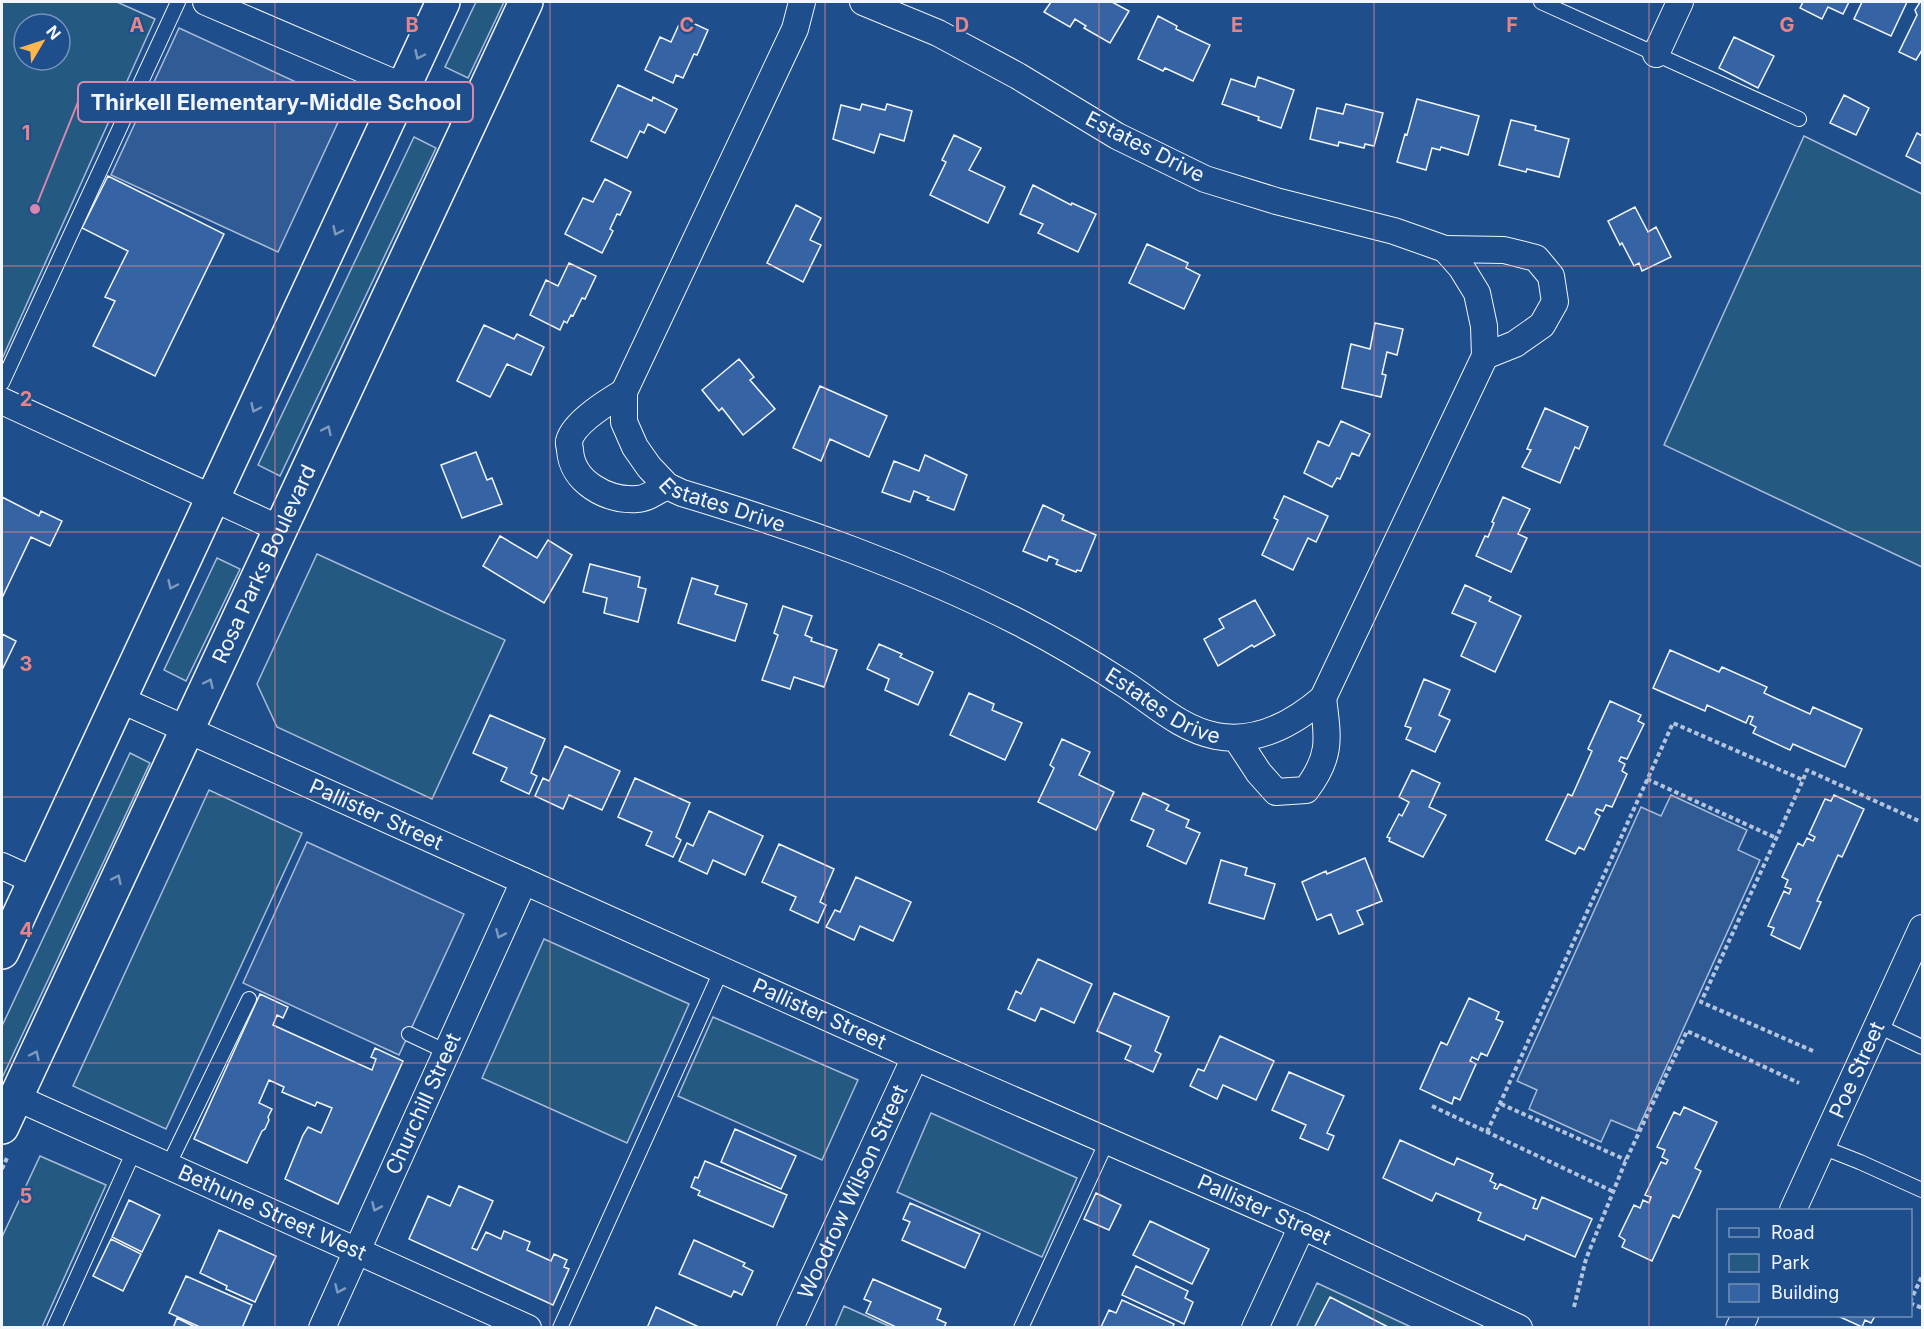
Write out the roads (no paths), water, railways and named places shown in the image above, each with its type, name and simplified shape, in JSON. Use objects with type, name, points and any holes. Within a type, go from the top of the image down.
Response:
[{"type":"street","points":[[206,2],[471,118]]},
{"type":"street","points":[[2,952],[443,2]]},
{"type":"street","name":"Rosa Parks Boulevard","points":[[2,1127],[526,2]]},
{"type":"street","name":"Estates Drive","points":[[802,2],[795,29],[624,392],[624,422],[635,447],[649,467],[667,486],[682,493],[828,540],[968,597],[1076,654],[1128,686],[1178,722],[1197,731],[1236,738],[1260,735],[1290,722],[1323,698],[1485,357],[1484,326],[1476,293],[1461,267],[1445,249]]},
{"type":"street","name":"Estates Drive","points":[[863,2],[939,33],[1018,76],[1117,136],[1204,178],[1276,201],[1394,231],[1445,249],[1504,250],[1536,258],[1551,276],[1556,302],[1542,325],[1515,344],[1485,357]]},
{"type":"street","points":[[1656,54],[1680,2]]},
{"type":"street","points":[[624,392],[604,403],[578,427],[569,441],[570,459],[582,479],[600,492],[620,498],[640,499],[667,486]]},
{"type":"street","points":[[2,401],[280,529]]},
{"type":"street","name":"Estates Drive","points":[[1236,738],[1259,773],[1276,792],[1306,790],[1320,772],[1328,739],[1323,698]]},
{"type":"street","name":"Pallister Street","points":[[119,699],[915,1057],[1302,1227],[1489,1321],[1519,1328]]},
{"type":"street","points":[[2,866],[35,881]]},
{"type":"street","name":"Churchill Street","points":[[322,1328],[524,881]]},
{"type":"street","name":"Poe Street","points":[[1793,1209],[1923,928]]},
{"type":"street","name":"Woodrow Wilson Street","points":[[790,1328],[915,1057]]},
{"type":"street","name":"Bethune Street West","points":[[15,1097],[528,1328]]},
{"type":"street","points":[[1255,1328],[1302,1227]]},
{"type":"lane","points":[[2,383],[178,2]]},
{"type":"lane","points":[[1541,2],[1799,119]]},
{"type":"lane","points":[[560,1328],[722,969]]},
{"type":"lane","points":[[168,1166],[249,999]]},
{"type":"lane","points":[[1878,1026],[1923,1047]]},
{"type":"lane","points":[[409,1034],[447,1052]]},
{"type":"lane","points":[[1022,1328],[1107,1141]]},
{"type":"lane","points":[[1822,1147],[1923,1190]]},
{"type":"lane","points":[[54,1328],[134,1151]]},
{"type":"place","name":"Thirkell Elementary-Middle School","points":[[35,209]]}]
